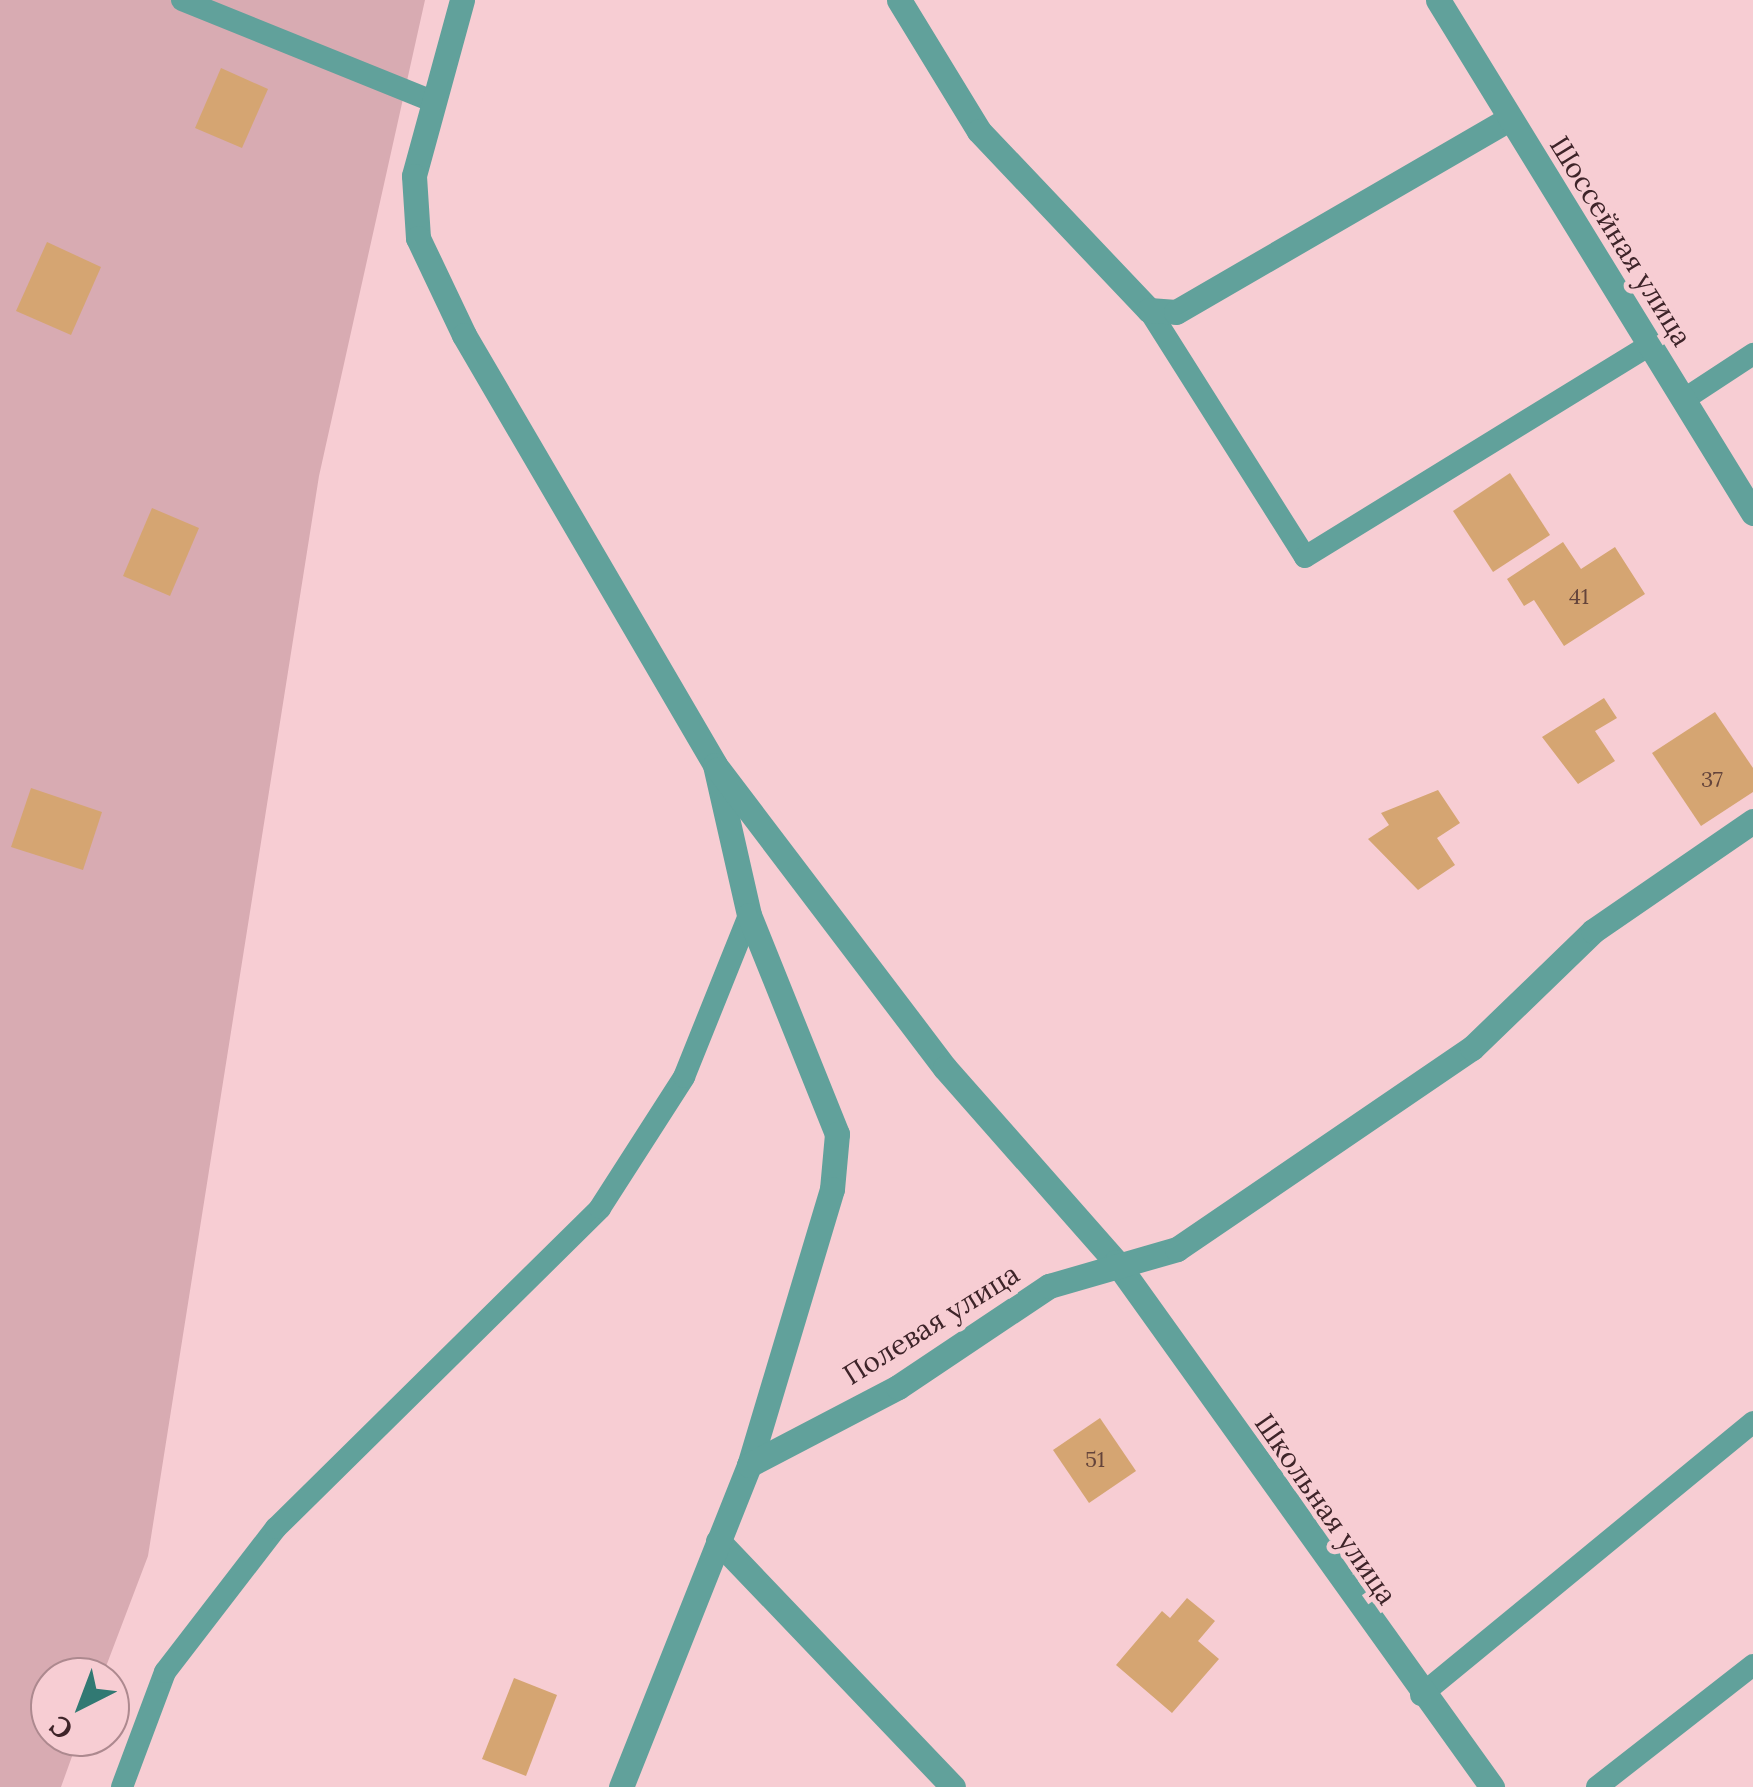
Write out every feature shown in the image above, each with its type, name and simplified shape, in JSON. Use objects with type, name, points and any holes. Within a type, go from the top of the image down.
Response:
[{"type":"street","points":[[462,0],[430,100],[414,176],[418,238],[464,334],[715,765],[749,915],[838,1134],[832,1190],[749,1465],[622,1787]]},
{"type":"street","points":[[899,0],[979,131],[1148,310],[1176,312],[1510,118]]},
{"type":"street","name":"Шоссейная улица","points":[[1438,0],[1753,513]]},
{"type":"street","name":"Школьная улица","points":[[715,765],[945,1068],[1116,1262],[1421,1695],[1492,1787]]},
{"type":"street","name":"Полевая улица","points":[[749,1465],[898,1387],[1049,1286],[1116,1262],[1178,1250],[1472,1048],[1593,931],[1753,822]]},
{"type":"street","points":[[718,1541],[953,1787]]},
{"type":"lane","points":[[182,0],[430,100]]},
{"type":"lane","points":[[1148,310],[1304,557],[1650,345]]},
{"type":"lane","points":[[1683,400],[1753,354]]},
{"type":"lane","points":[[122,1787],[164,1672],[276,1528],[600,1208],[684,1077],[749,915]]},
{"type":"lane","points":[[1421,1695],[1753,1422]]},
{"type":"lane","points":[[1597,1787],[1753,1665]]},
{"type":"shaded area","points":[[0,0],[425,0],[319,476],[148,1556],[110,1657],[30,1657],[30,1757],[72,1757],[61,1787],[0,1787]]},
{"type":"building","points":[[221,68],[268,89],[242,148],[195,128]]},
{"type":"building","points":[[47,242],[101,267],[71,335],[16,311]]},
{"type":"building","points":[[1510,473],[1550,535],[1493,572],[1453,511]]},
{"type":"building","points":[[152,508],[199,528],[170,596],[123,576]]},
{"type":"building","points":[[1563,542],[1581,569],[1615,547],[1645,594],[1564,646],[1534,600],[1524,606],[1507,579]]},
{"type":"building","points":[[1604,698],[1617,718],[1595,731],[1615,761],[1578,784],[1542,737]]},
{"type":"building","points":[[1715,712],[1753,768],[1753,792],[1701,826],[1652,753]]},
{"type":"building","points":[[31,788],[102,812],[83,870],[11,847]]},
{"type":"building","points":[[1438,790],[1460,823],[1437,838],[1455,865],[1418,890],[1368,839],[1389,825],[1381,813]]},
{"type":"building","points":[[1100,1418],[1136,1471],[1089,1503],[1053,1450]]},
{"type":"building","points":[[1187,1598],[1215,1621],[1198,1641],[1219,1659],[1172,1713],[1116,1665],[1162,1611],[1170,1618]]},
{"type":"building","points":[[514,1678],[557,1695],[526,1776],[482,1759]]}]
